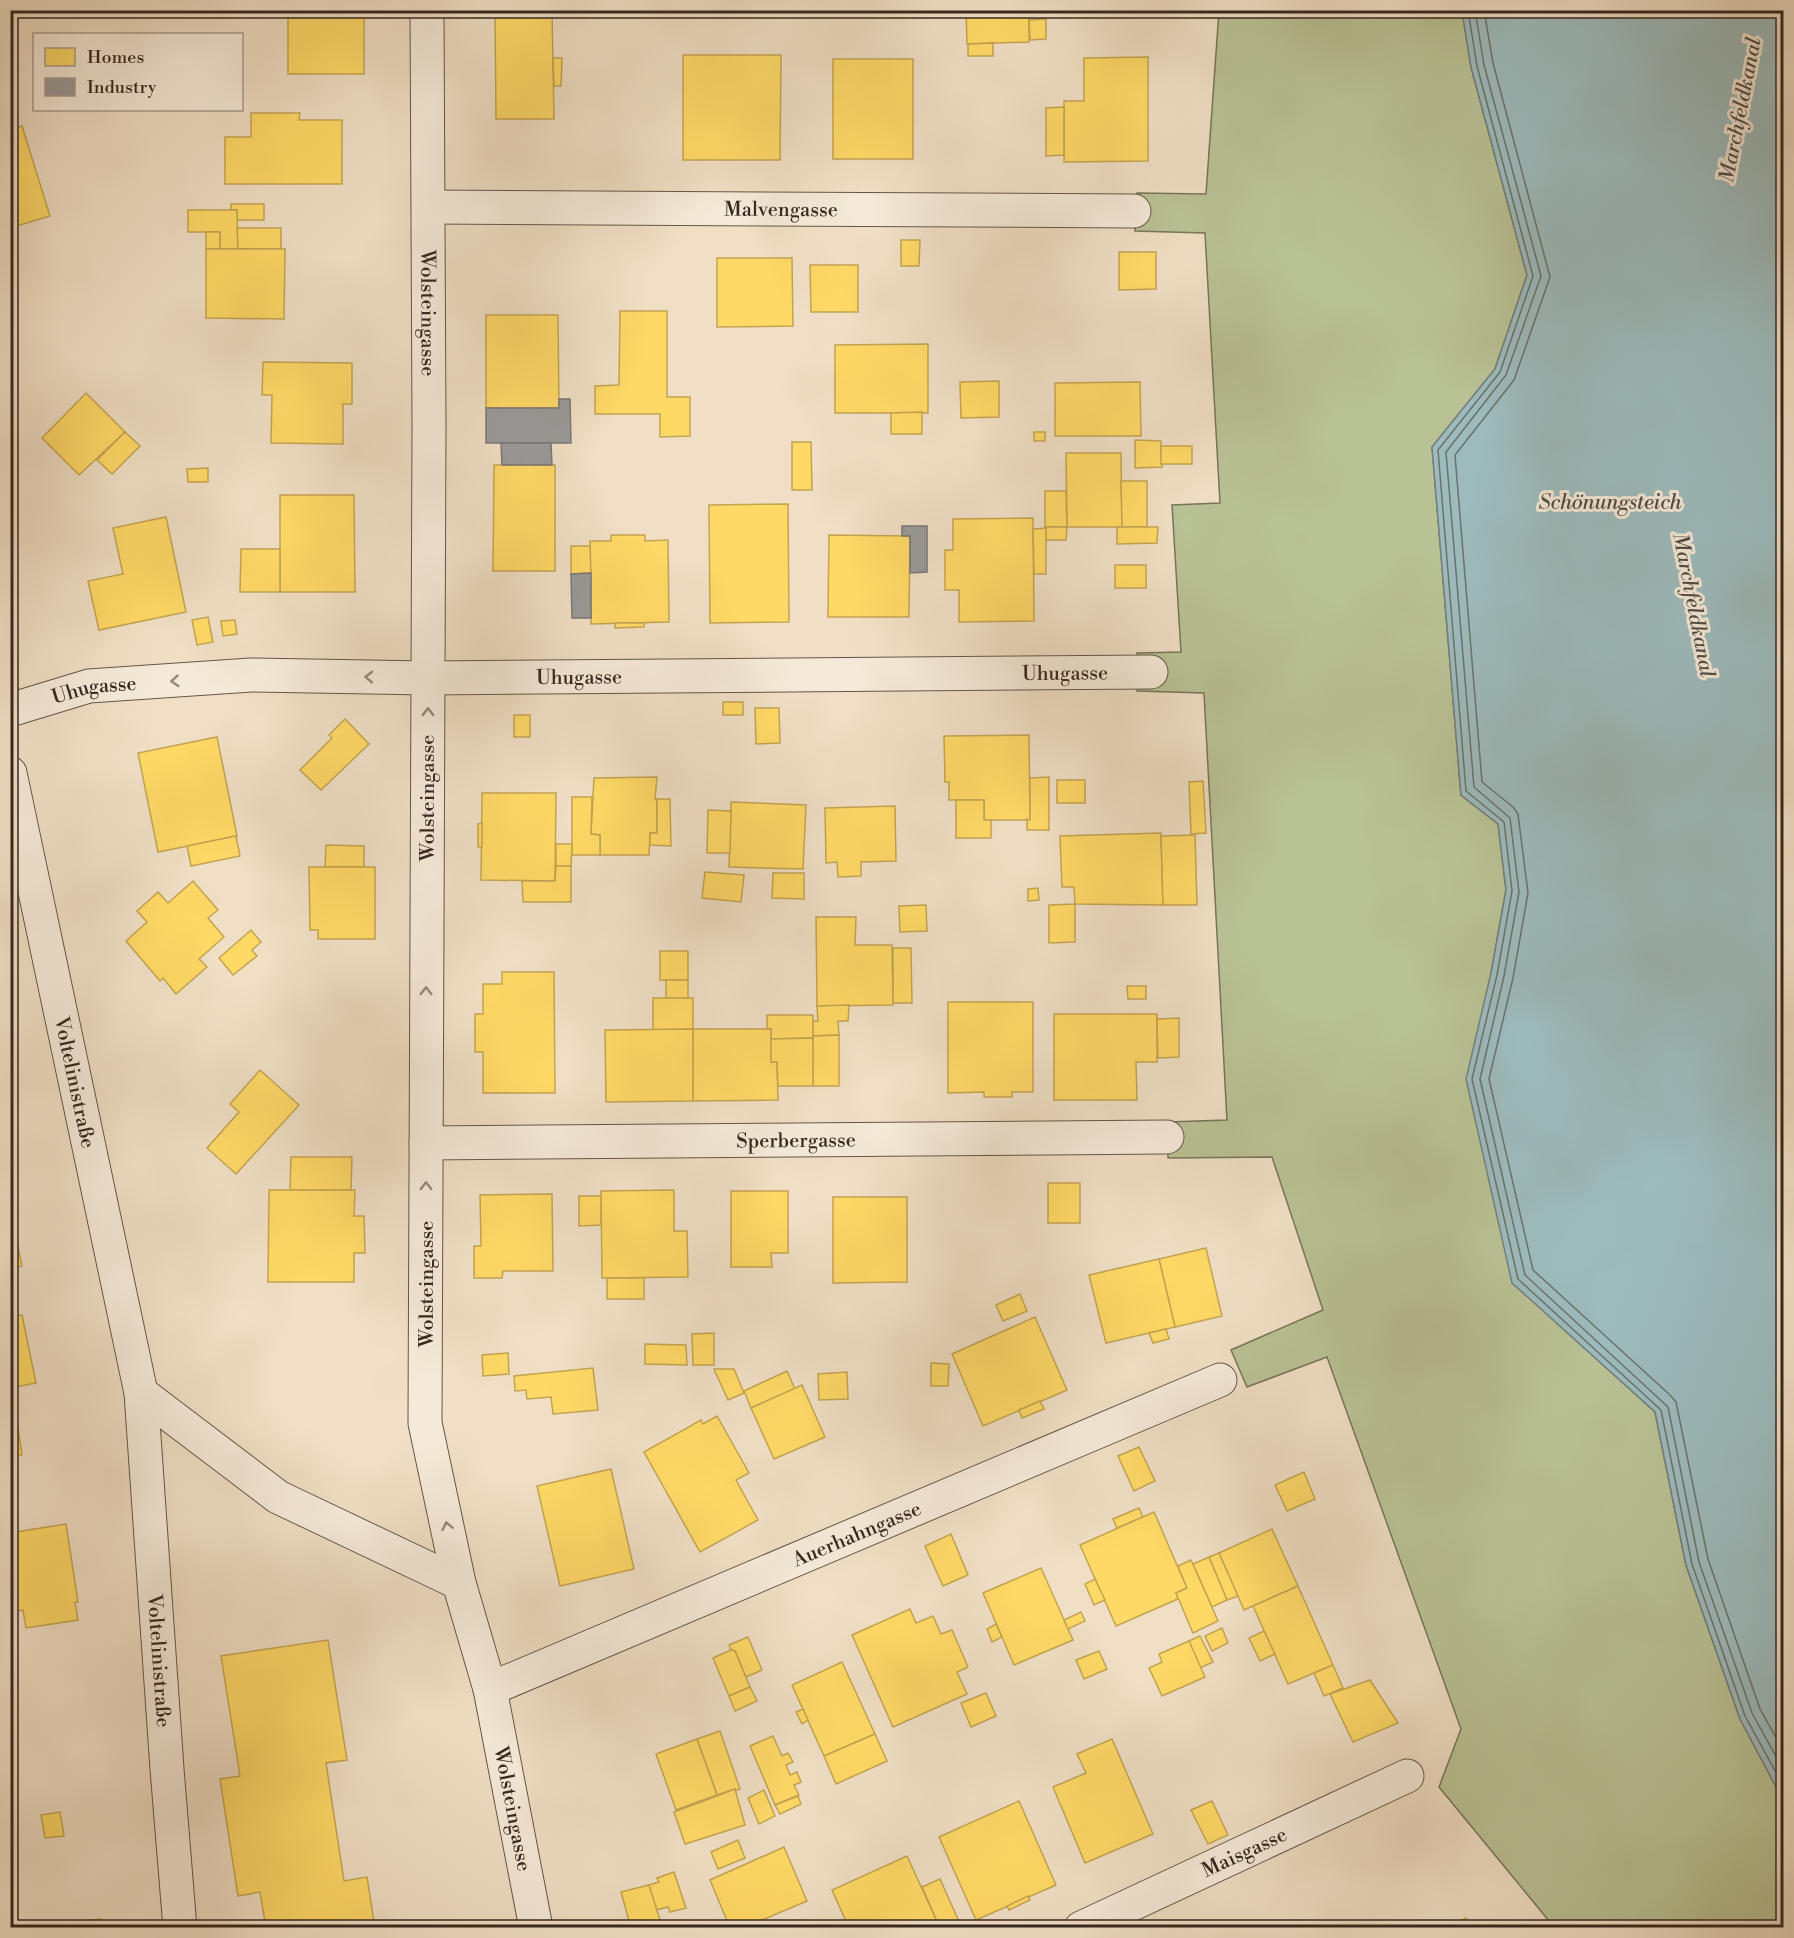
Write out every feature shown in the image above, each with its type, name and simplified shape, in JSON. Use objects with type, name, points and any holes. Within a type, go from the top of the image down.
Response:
[{"type":"street","name":"Wolsteingasse","points":[[427,10],[429,207],[425,1423],[459,1583]]},
{"type":"street","name":"Malvengasse","points":[[429,207],[1134,211]]},
{"type":"street","name":"Uhugasse","points":[[10,710],[89,686],[251,675],[428,678],[1151,672]]},
{"type":"street","name":"Voltelinistraße","points":[[13,791],[141,1393],[166,1769],[180,1928]]},
{"type":"street","name":"Sperbergasse","points":[[426,1143],[1167,1137]]},
{"type":"street","name":"Auerhahngasse","points":[[490,1689],[1221,1380]]},
{"type":"street","points":[[141,1393],[278,1497],[459,1583],[490,1689]]},
{"type":"street","name":"Wolsteingasse","points":[[490,1689],[536,1928]]},
{"type":"street","name":"Maisgasse","points":[[1081,1928],[1407,1776]]},
{"type":"green space","points":[[1219,11],[1462,11],[1471,67],[1527,275],[1495,369],[1432,447],[1461,795],[1498,824],[1506,890],[1491,973],[1513,1283],[1655,1412],[1686,1565],[1740,1719],[1783,1800],[1783,1927],[1554,1927],[1439,1787],[1461,1729],[1327,1357],[1247,1387],[1231,1350],[1323,1310],[1272,1157],[1168,1158],[1168,1122],[1227,1120],[1204,693],[1137,691],[1137,653],[1181,652],[1172,505],[1220,503],[1205,233],[1135,231],[1137,193],[1206,194]]},
{"type":"water","name":"Schönungsteich","points":[[1462,11],[1783,11],[1783,1800],[1740,1719],[1686,1565],[1655,1412],[1512,1283],[1466,1079],[1491,973],[1506,890],[1498,824],[1461,795],[1432,447],[1495,369],[1527,275],[1471,67]]},
{"type":"building: Homes","points":[[288,10],[364,10],[364,74],[288,74]]},
{"type":"building: Homes","points":[[495,10],[552,10],[554,119],[496,119]]},
{"type":"building: Homes","points":[[907,10],[924,10],[924,13],[907,13]]},
{"type":"building: Homes","points":[[929,10],[949,10],[949,15],[929,15]]},
{"type":"building: Homes","points":[[966,10],[1029,10],[1029,42],[967,44]]},
{"type":"building: Homes","points":[[1046,19],[1046,39],[1030,40],[1029,20]]},
{"type":"building: Homes","points":[[993,43],[993,56],[968,56],[968,44]]},
{"type":"building: Homes","points":[[683,55],[781,55],[780,160],[683,160]]},
{"type":"building: Homes","points":[[1148,57],[1148,161],[1064,162],[1064,101],[1084,101],[1084,58]]},
{"type":"building: Homes","points":[[553,58],[562,58],[561,86],[554,86]]},
{"type":"building: Homes","points":[[833,59],[913,59],[913,159],[833,159]]},
{"type":"building: Homes","points":[[1064,107],[1064,155],[1046,156],[1046,108]]},
{"type":"building: Homes","points":[[251,113],[300,113],[299,120],[342,120],[342,184],[225,184],[225,137],[251,137]]},
{"type":"building: Homes","points":[[22,126],[50,216],[10,228],[10,130]]},
{"type":"building: Homes","points":[[231,204],[264,204],[264,220],[237,220],[237,210],[231,210]]},
{"type":"building: Homes","points":[[188,210],[237,210],[238,249],[220,249],[220,232],[188,232]]},
{"type":"building: Homes","points":[[237,228],[281,228],[281,249],[238,249]]},
{"type":"building: Homes","points":[[206,232],[220,232],[220,249],[206,249]]},
{"type":"building: Homes","points":[[901,240],[920,240],[919,266],[901,266]]},
{"type":"building: Homes","points":[[206,249],[285,249],[284,319],[206,318]]},
{"type":"building: Homes","points":[[1119,252],[1156,252],[1156,289],[1119,290]]},
{"type":"building: Homes","points":[[717,258],[792,258],[793,326],[717,327]]},
{"type":"building: Homes","points":[[810,265],[858,265],[858,312],[811,312]]},
{"type":"building: Homes","points":[[620,311],[667,311],[667,397],[690,397],[690,436],[660,437],[660,414],[595,414],[595,386],[619,385]]},
{"type":"building: Homes","points":[[486,315],[558,315],[559,408],[486,408]]},
{"type":"building: Homes","points":[[928,344],[928,413],[835,413],[835,345]]},
{"type":"building: Homes","points":[[263,362],[352,363],[352,404],[343,404],[343,444],[271,443],[272,395],[262,395]]},
{"type":"building: Homes","points":[[999,381],[999,417],[961,418],[960,382]]},
{"type":"building: Homes","points":[[1140,382],[1141,436],[1055,436],[1055,383]]},
{"type":"building: Homes","points":[[86,393],[125,432],[79,475],[42,438]]},
{"type":"building: Homes","points":[[922,412],[922,434],[891,434],[891,413]]},
{"type":"building: Homes","points":[[125,432],[140,446],[112,474],[97,460]]},
{"type":"building: Homes","points":[[1034,432],[1045,432],[1045,441],[1034,441]]},
{"type":"building: Homes","points":[[1135,440],[1161,441],[1162,467],[1135,468]]},
{"type":"building: Homes","points":[[792,442],[811,442],[812,490],[792,490]]},
{"type":"building: Homes","points":[[1161,446],[1192,446],[1192,464],[1161,464]]},
{"type":"building: Homes","points":[[1066,453],[1121,453],[1122,527],[1067,527]]},
{"type":"building: Homes","points":[[494,465],[555,465],[555,571],[493,571]]},
{"type":"building: Homes","points":[[208,468],[208,482],[188,482],[187,469]]},
{"type":"building: Homes","points":[[1121,481],[1147,481],[1147,527],[1122,527]]},
{"type":"building: Homes","points":[[1045,491],[1066,491],[1067,527],[1045,527]]},
{"type":"building: Homes","points":[[280,495],[354,495],[355,592],[280,592]]},
{"type":"building: Homes","points":[[788,504],[789,622],[710,623],[709,505]]},
{"type":"building: Homes","points":[[166,517],[186,612],[99,630],[88,581],[123,574],[113,528]]},
{"type":"building: Homes","points":[[1033,518],[1034,621],[959,622],[959,590],[945,590],[945,550],[953,550],[953,519]]},
{"type":"building: Homes","points":[[1045,527],[1067,527],[1066,540],[1046,540]]},
{"type":"building: Homes","points":[[1117,527],[1158,527],[1157,543],[1117,544]]},
{"type":"building: Homes","points":[[1046,528],[1046,574],[1034,574],[1033,529]]},
{"type":"building: Homes","points":[[611,535],[645,535],[645,541],[668,540],[669,622],[591,624],[590,541],[611,541]]},
{"type":"building: Homes","points":[[829,535],[910,536],[909,617],[828,617]]},
{"type":"building: Homes","points":[[571,546],[590,546],[591,573],[571,574]]},
{"type":"building: Homes","points":[[241,549],[280,549],[280,592],[240,592]]},
{"type":"building: Homes","points":[[1115,565],[1146,565],[1146,588],[1115,588]]},
{"type":"building: Homes","points":[[208,617],[213,642],[197,645],[192,620]]},
{"type":"building: Homes","points":[[235,620],[237,634],[223,636],[221,621]]},
{"type":"building: Homes","points":[[615,623],[644,623],[644,627],[615,628]]},
{"type":"building: Homes","points":[[723,702],[743,702],[743,715],[723,715]]},
{"type":"building: Homes","points":[[755,708],[779,708],[780,743],[756,744]]},
{"type":"building: Homes","points":[[514,715],[530,715],[530,737],[514,737]]},
{"type":"building: Homes","points":[[345,719],[369,744],[321,790],[300,770],[332,738],[329,735]]},
{"type":"building: Homes","points":[[1029,735],[1030,820],[984,820],[984,800],[949,800],[949,782],[945,782],[944,736]]},
{"type":"building: Homes","points":[[217,737],[237,836],[158,852],[138,753]]},
{"type":"building: Homes","points":[[657,777],[655,799],[657,799],[657,833],[650,833],[649,855],[600,855],[600,835],[591,834],[594,778]]},
{"type":"building: Homes","points":[[1049,777],[1049,830],[1027,830],[1027,819],[1030,820],[1030,778]]},
{"type":"building: Homes","points":[[1057,780],[1085,780],[1085,803],[1057,803]]},
{"type":"building: Homes","points":[[1203,781],[1206,833],[1191,834],[1189,782]]},
{"type":"building: Homes","points":[[482,793],[556,793],[555,881],[481,880]]},
{"type":"building: Homes","points":[[572,797],[592,797],[591,834],[600,835],[600,855],[572,855]]},
{"type":"building: Homes","points":[[657,799],[670,799],[671,846],[650,845],[650,833],[657,833]]},
{"type":"building: Homes","points":[[956,800],[984,800],[984,820],[991,820],[991,838],[956,838]]},
{"type":"building: Homes","points":[[731,802],[806,805],[803,869],[729,867]]},
{"type":"building: Homes","points":[[895,806],[896,861],[861,862],[861,876],[838,877],[837,862],[826,863],[825,808]]},
{"type":"building: Homes","points":[[708,810],[731,811],[730,853],[707,853]]},
{"type":"building: Homes","points":[[482,823],[482,847],[478,847],[478,824]]},
{"type":"building: Homes","points":[[1161,833],[1163,905],[1075,904],[1074,887],[1062,887],[1060,836]]},
{"type":"building: Homes","points":[[1195,835],[1197,905],[1163,905],[1161,836]]},
{"type":"building: Homes","points":[[236,836],[240,856],[191,866],[187,846]]},
{"type":"building: Homes","points":[[556,844],[572,844],[571,866],[556,866]]},
{"type":"building: Homes","points":[[326,845],[364,846],[364,867],[325,867]]},
{"type":"building: Homes","points":[[556,866],[571,866],[571,902],[523,902],[522,881],[555,881]]},
{"type":"building: Homes","points":[[309,867],[375,867],[375,939],[318,939],[318,930],[310,930]]},
{"type":"building: Homes","points":[[705,872],[744,875],[741,902],[702,898]]},
{"type":"building: Homes","points":[[773,873],[804,873],[804,899],[772,898]]},
{"type":"building: Homes","points":[[193,881],[218,910],[208,918],[224,937],[199,959],[207,967],[176,994],[163,978],[160,981],[126,941],[147,922],[137,911],[158,892],[168,903]]},
{"type":"building: Homes","points":[[1038,888],[1039,900],[1028,901],[1028,889]]},
{"type":"building: Homes","points":[[1075,904],[1075,942],[1049,943],[1049,905]]},
{"type":"building: Homes","points":[[926,905],[927,931],[900,932],[899,906]]},
{"type":"building: Homes","points":[[816,917],[856,917],[855,945],[892,945],[893,1005],[817,1006]]},
{"type":"building: Homes","points":[[251,930],[261,942],[252,950],[257,956],[233,975],[219,958]]},
{"type":"building: Homes","points":[[893,948],[911,948],[912,1003],[893,1003]]},
{"type":"building: Homes","points":[[660,951],[688,951],[688,980],[660,980]]},
{"type":"building: Homes","points":[[502,972],[554,972],[555,1093],[483,1093],[483,1052],[475,1052],[475,1014],[483,1014],[483,984],[502,984]]},
{"type":"building: Homes","points":[[666,980],[688,980],[688,998],[666,998]]},
{"type":"building: Homes","points":[[1127,986],[1146,986],[1146,999],[1128,999]]},
{"type":"building: Homes","points":[[653,998],[693,998],[693,1029],[653,1030]]},
{"type":"building: Homes","points":[[948,1002],[1033,1002],[1033,1092],[1012,1092],[1012,1097],[984,1097],[984,1092],[948,1093]]},
{"type":"building: Homes","points":[[849,1005],[848,1021],[838,1021],[839,1035],[813,1036],[813,1021],[818,1021],[817,1006]]},
{"type":"building: Homes","points":[[1054,1014],[1157,1014],[1157,1062],[1136,1062],[1137,1100],[1054,1100]]},
{"type":"building: Homes","points":[[767,1015],[813,1015],[813,1038],[771,1039],[771,1029],[767,1029]]},
{"type":"building: Homes","points":[[1179,1018],[1179,1057],[1158,1058],[1157,1019]]},
{"type":"building: Homes","points":[[693,1029],[771,1029],[771,1062],[777,1062],[778,1100],[693,1101]]},
{"type":"building: Homes","points":[[693,1029],[693,1101],[606,1102],[605,1030]]},
{"type":"building: Homes","points":[[839,1035],[839,1086],[813,1086],[813,1036]]},
{"type":"building: Homes","points":[[813,1038],[813,1086],[778,1086],[777,1062],[771,1062],[771,1039]]},
{"type":"building: Homes","points":[[260,1070],[299,1105],[236,1174],[207,1148],[239,1112],[230,1104]]},
{"type":"building: Homes","points":[[291,1157],[352,1157],[351,1190],[290,1190]]},
{"type":"building: Homes","points":[[1048,1183],[1080,1183],[1080,1223],[1048,1223]]},
{"type":"building: Homes","points":[[269,1190],[355,1190],[354,1216],[364,1216],[365,1253],[354,1253],[354,1282],[268,1282]]},
{"type":"building: Homes","points":[[674,1190],[674,1231],[687,1231],[688,1277],[602,1278],[601,1191]]},
{"type":"building: Homes","points":[[731,1191],[788,1191],[788,1253],[771,1253],[772,1267],[731,1267]]},
{"type":"building: Homes","points":[[552,1194],[553,1271],[503,1271],[502,1278],[474,1278],[474,1246],[481,1246],[480,1195]]},
{"type":"building: Homes","points":[[579,1196],[601,1196],[601,1225],[579,1226]]},
{"type":"building: Homes","points":[[833,1197],[907,1197],[907,1282],[833,1283]]},
{"type":"building: Homes","points":[[10,1208],[22,1266],[10,1269]]},
{"type":"building: Homes","points":[[1206,1248],[1222,1316],[1175,1327],[1159,1259]]},
{"type":"building: Homes","points":[[1159,1259],[1175,1327],[1106,1343],[1089,1275]]},
{"type":"building: Homes","points":[[607,1278],[644,1278],[644,1299],[607,1299]]},
{"type":"building: Homes","points":[[1020,1294],[1027,1311],[1003,1321],[996,1305]]},
{"type":"building: Homes","points":[[22,1315],[36,1383],[10,1388],[10,1317]]},
{"type":"building: Homes","points":[[1035,1317],[1067,1390],[983,1426],[952,1354]]},
{"type":"building: Homes","points":[[1166,1329],[1169,1339],[1153,1343],[1149,1333]]},
{"type":"building: Homes","points":[[714,1333],[714,1365],[693,1365],[692,1334]]},
{"type":"building: Homes","points":[[645,1344],[686,1345],[687,1365],[645,1364]]},
{"type":"building: Homes","points":[[508,1353],[509,1374],[483,1376],[482,1355]]},
{"type":"building: Homes","points":[[931,1363],[949,1364],[948,1386],[931,1386]]},
{"type":"building: Homes","points":[[593,1368],[598,1410],[553,1414],[551,1397],[527,1399],[526,1390],[515,1391],[514,1376]]},
{"type":"building: Homes","points":[[714,1369],[734,1369],[744,1393],[728,1400]]},
{"type":"building: Homes","points":[[787,1371],[795,1389],[751,1408],[744,1391]]},
{"type":"building: Homes","points":[[847,1372],[848,1399],[819,1400],[818,1374]]},
{"type":"building: Homes","points":[[802,1385],[825,1437],[774,1459],[751,1408]]},
{"type":"building: Homes","points":[[1040,1401],[1044,1409],[1022,1418],[1019,1410]]},
{"type":"building: Homes","points":[[16,1414],[22,1455],[10,1457],[10,1415]]},
{"type":"building: Homes","points":[[717,1416],[749,1473],[736,1480],[758,1520],[700,1552],[644,1452],[701,1420],[703,1424]]},
{"type":"building: Homes","points":[[1139,1447],[1155,1481],[1134,1491],[1118,1456]]},
{"type":"building: Homes","points":[[611,1469],[634,1569],[560,1586],[537,1486]]},
{"type":"building: Homes","points":[[1304,1472],[1315,1499],[1287,1511],[1275,1485]]},
{"type":"building: Homes","points":[[1139,1508],[1143,1517],[1117,1528],[1113,1519]]},
{"type":"building: Homes","points":[[1154,1512],[1187,1588],[1176,1593],[1178,1599],[1116,1626],[1080,1545]]},
{"type":"building: Homes","points":[[66,1524],[78,1602],[75,1602],[78,1620],[26,1628],[23,1610],[10,1612],[10,1533]]},
{"type":"building: Homes","points":[[1272,1529],[1298,1586],[1244,1610],[1219,1553]]},
{"type":"building: Homes","points":[[951,1534],[968,1575],[943,1586],[925,1546]]},
{"type":"building: Homes","points":[[1219,1553],[1238,1596],[1227,1600],[1209,1557]]},
{"type":"building: Homes","points":[[1209,1557],[1227,1600],[1212,1607],[1193,1564]]},
{"type":"building: Homes","points":[[1191,1560],[1218,1621],[1193,1633],[1176,1593],[1187,1588],[1178,1566]]},
{"type":"building: Homes","points":[[1041,1568],[1073,1640],[1014,1665],[983,1593]]},
{"type":"building: Homes","points":[[1095,1579],[1105,1600],[1094,1605],[1085,1584]]},
{"type":"building: Homes","points":[[1298,1586],[1333,1665],[1288,1684],[1253,1606]]},
{"type":"building: Homes","points":[[910,1609],[916,1623],[933,1616],[941,1634],[952,1630],[968,1667],[957,1672],[967,1694],[893,1727],[852,1635]]},
{"type":"building: Homes","points":[[1081,1612],[1085,1621],[1068,1629],[1064,1620]]},
{"type":"building: Homes","points":[[996,1624],[1002,1637],[992,1642],[987,1629]]},
{"type":"building: Homes","points":[[1222,1628],[1228,1643],[1212,1651],[1205,1636]]},
{"type":"building: Homes","points":[[1264,1631],[1275,1654],[1260,1661],[1249,1638]]},
{"type":"building: Homes","points":[[1200,1636],[1213,1662],[1200,1668],[1189,1641]]},
{"type":"building: Homes","points":[[748,1637],[762,1670],[746,1677],[735,1651],[731,1650],[729,1645]]},
{"type":"building: Homes","points":[[328,1640],[347,1760],[326,1763],[344,1881],[367,1877],[375,1928],[266,1928],[260,1892],[238,1896],[220,1779],[240,1776],[221,1656]]},
{"type":"building: Homes","points":[[1189,1641],[1205,1677],[1162,1696],[1149,1668],[1162,1662],[1159,1654]]},
{"type":"building: Homes","points":[[731,1650],[735,1651],[750,1687],[729,1696],[713,1658]]},
{"type":"building: Homes","points":[[1099,1651],[1107,1669],[1084,1679],[1076,1660]]},
{"type":"building: Homes","points":[[842,1662],[875,1734],[824,1756],[792,1685]]},
{"type":"building: Homes","points":[[1333,1665],[1343,1688],[1324,1696],[1314,1673]]},
{"type":"building: Homes","points":[[1370,1680],[1398,1723],[1353,1742],[1330,1694]]},
{"type":"building: Homes","points":[[750,1687],[757,1701],[735,1711],[729,1696]]},
{"type":"building: Homes","points":[[986,1693],[996,1716],[971,1727],[961,1703]]},
{"type":"building: Homes","points":[[803,1709],[808,1720],[802,1724],[796,1712]]},
{"type":"building: Homes","points":[[720,1731],[740,1789],[717,1795],[697,1739]]},
{"type":"building: Homes","points":[[875,1734],[887,1761],[836,1784],[824,1756]]},
{"type":"building: Homes","points":[[773,1736],[782,1756],[788,1753],[793,1762],[786,1765],[790,1775],[797,1772],[801,1782],[794,1785],[799,1795],[775,1805],[750,1746]]},
{"type":"building: Homes","points":[[697,1739],[717,1795],[676,1810],[656,1754]]},
{"type":"building: Homes","points":[[1112,1739],[1153,1834],[1085,1863],[1053,1787],[1086,1773],[1077,1754]]},
{"type":"building: Homes","points":[[735,1789],[745,1825],[685,1844],[674,1812]]},
{"type":"building: Homes","points":[[764,1790],[775,1816],[759,1824],[748,1798]]},
{"type":"building: Homes","points":[[798,1796],[801,1804],[780,1814],[775,1805]]},
{"type":"building: Homes","points":[[1019,1801],[1056,1885],[976,1920],[939,1837]]},
{"type":"building: Homes","points":[[1212,1801],[1228,1835],[1208,1844],[1191,1810]]},
{"type":"building: Homes","points":[[60,1812],[64,1836],[45,1838],[41,1815]]},
{"type":"building: Homes","points":[[738,1840],[745,1858],[718,1869],[711,1852]]},
{"type":"building: Homes","points":[[784,1847],[807,1901],[743,1928],[730,1928],[710,1880]]},
{"type":"building: Homes","points":[[907,1856],[940,1928],[849,1928],[832,1890]]},
{"type":"building: Homes","points":[[674,1872],[686,1908],[670,1912],[668,1907],[656,1910],[649,1885],[659,1882],[657,1878]]},
{"type":"building: Homes","points":[[940,1879],[961,1926],[958,1928],[940,1928],[922,1887]]},
{"type":"building: Homes","points":[[649,1885],[661,1923],[647,1928],[631,1928],[621,1892]]},
{"type":"building: Homes","points":[[1028,1896],[1030,1900],[1009,1910],[1007,1906]]},
{"type":"building: Homes","points":[[1466,1918],[1471,1928],[1446,1928]]},
{"type":"building: Homes","points":[[101,1919],[101,1928],[40,1928],[39,1925]]},
{"type":"building: Homes","points":[[974,1922],[977,1928],[965,1928],[965,1926]]},
{"type":"building: Industry","points":[[559,399],[570,399],[571,443],[486,443],[486,408],[559,408]]},
{"type":"building: Industry","points":[[501,443],[551,443],[552,465],[502,465]]},
{"type":"building: Industry","points":[[902,526],[927,526],[927,572],[910,573],[910,536],[902,536]]},
{"type":"building: Industry","points":[[591,573],[591,618],[572,618],[571,574]]},
{"type":"water label","name":"Marchfeldkanal","points":[[1740,110]]},
{"type":"water label","name":"Marchfeldkanal","points":[[1694,605]]}]
